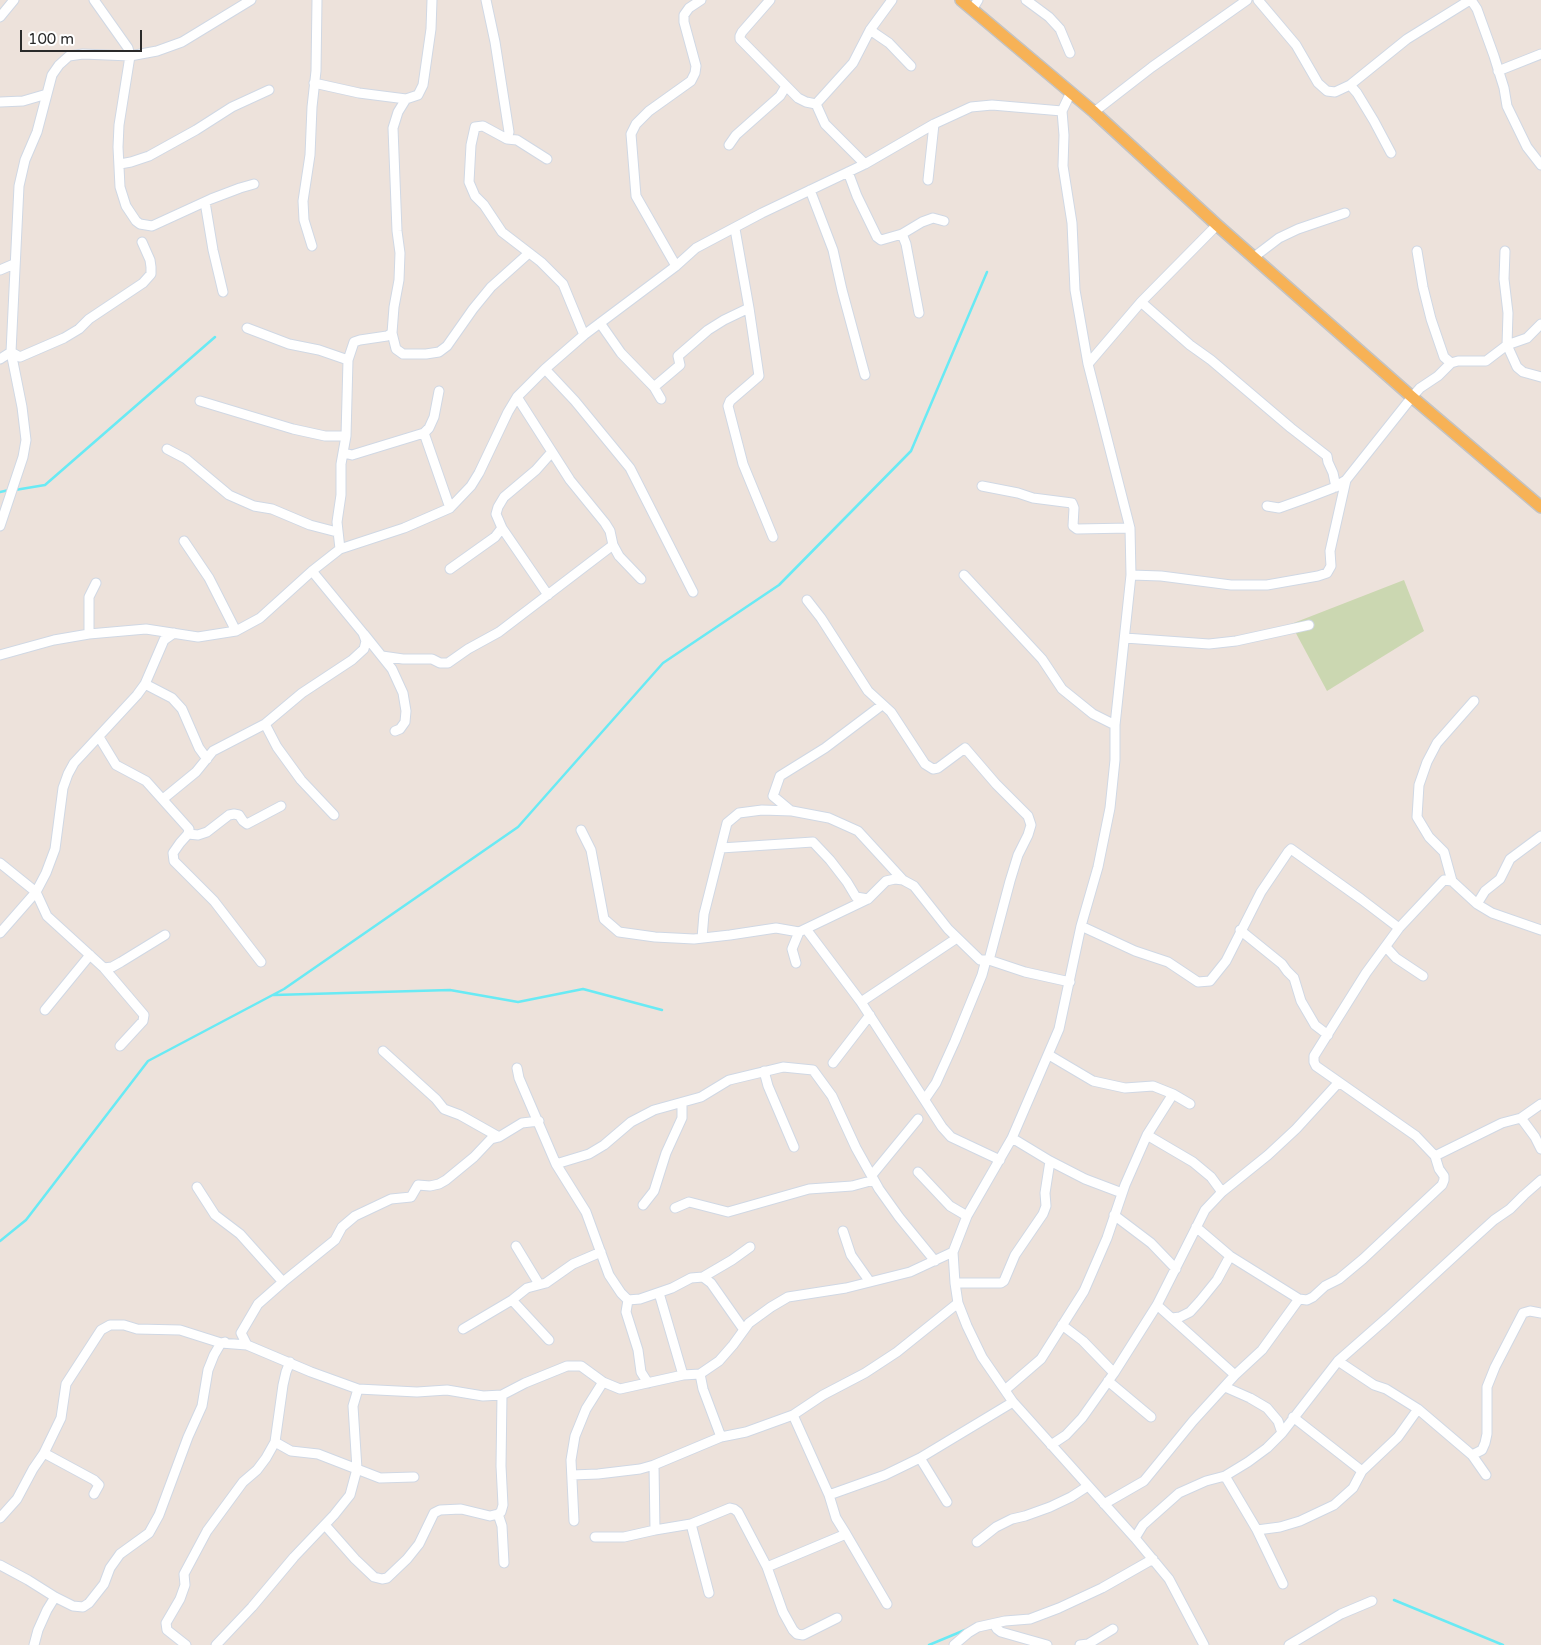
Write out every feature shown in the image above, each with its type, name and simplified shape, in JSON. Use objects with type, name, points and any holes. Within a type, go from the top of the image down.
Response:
[{"type":"main road","points":[[961,0],[975,5],[1217,225],[1412,397],[1541,507]]},
{"type":"street","points":[[0,17],[14,0]]},
{"type":"street","points":[[94,0],[128,48],[130,56],[119,125],[118,147],[120,187],[126,206],[136,221],[140,224],[152,226],[205,202],[254,184]]},
{"type":"street","points":[[0,526],[23,457],[26,440],[22,406],[10,352],[19,186],[25,160],[37,132],[52,76],[69,56],[83,54],[130,56],[157,51],[182,42],[240,3],[251,0]]},
{"type":"street","points":[[312,246],[304,220],[303,201],[310,155],[316,71],[317,0]]},
{"type":"street","points":[[314,83],[359,93],[406,99],[418,95],[423,85],[428,52],[432,0]]},
{"type":"street","points":[[486,0],[495,42],[509,132],[507,139]]},
{"type":"street","points":[[676,266],[636,196],[631,134],[636,124],[649,111],[691,81],[696,74],[696,66],[684,22],[684,15],[689,8],[701,0]]},
{"type":"street","points":[[770,0],[748,25],[740,39],[798,98],[816,104]]},
{"type":"street","points":[[816,104],[853,63],[870,30],[892,0]]},
{"type":"street","points":[[1026,0],[1049,17],[1060,29],[1070,53]]},
{"type":"street","points":[[1094,112],[1152,67],[1247,0]]},
{"type":"street","points":[[1258,0],[1296,45],[1318,83],[1327,90],[1335,92],[1350,86],[1407,39],[1471,0],[1480,16],[1507,106],[1527,147],[1541,165]]},
{"type":"street","points":[[870,30],[889,43],[911,66]]},
{"type":"street","points":[[1498,71],[1541,54]]},
{"type":"street","points":[[729,145],[736,135],[780,96],[786,86]]},
{"type":"street","points":[[1350,86],[1357,92],[1391,153]]},
{"type":"street","points":[[120,164],[148,156],[196,130],[232,107],[269,90]]},
{"type":"street","points":[[1071,92],[1062,111],[1064,166],[1072,223],[1075,290],[1088,364],[1130,528],[1131,575],[1126,638],[1115,725],[1115,760],[1110,808],[1098,867],[1081,926],[1059,1029],[1012,1138],[968,1216],[954,1252],[955,1283],[958,1303],[982,1357],[1013,1402],[1153,1559],[1169,1580],[1204,1645]]},
{"type":"street","points":[[0,102],[22,101],[48,94]]},
{"type":"street","points":[[406,99],[398,112],[393,128],[397,231],[400,253],[399,280],[392,333],[396,349],[403,354],[439,352],[447,346],[473,309],[492,287],[529,253]]},
{"type":"street","points":[[816,104],[824,124],[865,164]]},
{"type":"street","points":[[0,655],[54,640],[89,634],[146,629],[198,637],[236,631],[260,618],[278,604],[312,571],[340,549],[404,528],[450,508],[471,486],[517,398],[545,369],[584,335],[676,266],[696,248],[865,164],[934,124],[971,108],[992,105],[1062,111]]},
{"type":"street","points":[[928,180],[934,124]]},
{"type":"street","points":[[546,159],[517,140],[507,139],[483,126],[475,127],[471,145],[469,182],[475,196],[484,205],[502,232],[541,262],[563,284],[584,335]]},
{"type":"street","points":[[848,172],[857,196],[877,236],[881,240],[902,234],[933,218],[944,221]]},
{"type":"street","points":[[810,190],[833,250],[865,375]]},
{"type":"street","points":[[205,202],[213,250],[223,292]]},
{"type":"street","points":[[1254,257],[1279,238],[1319,220],[1345,213]]},
{"type":"street","points":[[1088,364],[1141,302],[1217,225]]},
{"type":"street","points":[[735,228],[759,376],[730,401],[728,406],[743,464],[773,538]]},
{"type":"street","points":[[902,234],[906,244],[919,313]]},
{"type":"street","points":[[10,352],[20,357],[64,338],[143,283],[151,274],[151,267],[142,242]]},
{"type":"street","points":[[1417,251],[1431,319],[1444,357],[1450,363]]},
{"type":"street","points":[[1505,251],[1504,279],[1508,313],[1507,345],[1517,367],[1523,372],[1541,376]]},
{"type":"street","points":[[0,270],[14,264]]},
{"type":"street","points":[[1141,302],[1190,345],[1211,360],[1327,456],[1336,487]]},
{"type":"street","points":[[654,387],[680,365],[678,356],[708,330],[749,308]]},
{"type":"street","points":[[600,323],[621,353],[654,387],[661,399]]},
{"type":"street","points":[[1267,506],[1278,508],[1336,487],[1346,480],[1420,388],[1438,376],[1450,363],[1458,361],[1486,361],[1507,345],[1527,338],[1541,324]]},
{"type":"street","points":[[247,328],[289,344],[319,350],[348,360]]},
{"type":"street","points":[[340,549],[337,532],[341,495],[341,464],[346,436],[348,360],[354,342],[387,336],[392,333]]},
{"type":"street","points":[[0,359],[10,352]]},
{"type":"street","points":[[545,369],[575,401],[630,468],[692,592]]},
{"type":"street","points":[[344,454],[352,455],[424,433],[429,428],[434,417],[439,391]]},
{"type":"street","points":[[517,398],[551,453],[605,523],[619,556],[641,578]]},
{"type":"street","points":[[200,401],[230,412],[292,429],[325,436],[346,436]]},
{"type":"street","points":[[424,433],[450,508]]},
{"type":"street","points":[[167,449],[186,460],[229,495],[254,506],[272,510],[337,532]]},
{"type":"street","points":[[548,595],[502,528],[496,514],[504,497],[536,470],[551,453]]},
{"type":"street","points":[[1131,575],[1161,576],[1231,585],[1267,585],[1318,576],[1327,572],[1331,566],[1330,551],[1346,480]]},
{"type":"street","points":[[982,486],[1033,498],[1072,503],[1074,508],[1073,526],[1077,529],[1130,528]]},
{"type":"street","points":[[450,569],[495,537],[502,528]]},
{"type":"street","points":[[184,541],[209,578],[236,631]]},
{"type":"street","points":[[382,656],[403,659],[432,659],[440,663],[448,663],[468,649],[499,632],[613,545]]},
{"type":"street","points":[[312,571],[392,669],[403,693],[406,711],[405,722],[400,729],[395,731]]},
{"type":"street","points":[[964,575],[1036,653],[1062,689],[1093,714],[1115,725]]},
{"type":"street","points":[[89,634],[89,597],[96,583]]},
{"type":"street","points":[[807,600],[821,618],[868,691],[897,721],[925,764],[933,769],[938,768],[965,748],[996,784],[1028,816],[1031,825],[1018,855],[988,960],[936,1083],[925,1099]]},
{"type":"street","points":[[1126,638],[1209,644],[1236,641],[1309,625]]},
{"type":"street","points":[[0,933],[36,892],[55,849],[64,788],[74,763],[127,707],[145,684],[164,640],[174,633]]},
{"type":"street","points":[[163,799],[186,782],[213,751],[266,724],[302,693],[352,660],[364,649],[366,641],[362,633]]},
{"type":"street","points":[[145,684],[172,698],[182,709],[199,748],[207,759]]},
{"type":"street","points":[[1452,882],[1444,852],[1428,837],[1417,817],[1419,785],[1427,762],[1437,743],[1474,700]]},
{"type":"street","points":[[792,812],[773,796],[780,776],[825,748],[882,705]]},
{"type":"street","points":[[266,724],[277,747],[301,780],[334,815]]},
{"type":"street","points":[[99,737],[116,765],[146,781],[188,829],[188,834],[173,854],[174,861],[214,901],[261,962]]},
{"type":"street","points":[[188,834],[198,835],[207,832],[229,815],[234,814],[239,815],[247,824],[281,806]]},
{"type":"street","points":[[702,938],[704,914],[727,823],[739,813],[762,810],[792,812],[829,818],[858,830],[903,880],[914,886],[957,938],[980,960],[988,960],[1025,972],[1070,982]]},
{"type":"street","points":[[581,830],[591,850],[604,919],[619,932],[702,938],[776,928],[803,930],[868,899],[886,882],[895,879],[903,880]]},
{"type":"street","points":[[1477,904],[1485,891],[1500,879],[1510,859],[1541,836]]},
{"type":"street","points":[[721,848],[813,842],[830,860],[856,897],[868,899]]},
{"type":"street","points":[[1081,926],[1135,951],[1168,962],[1191,979],[1201,982],[1210,981],[1226,961],[1240,930],[1261,892],[1291,849],[1362,898],[1399,928]]},
{"type":"street","points":[[0,864],[36,892],[48,916],[104,968],[144,1015],[143,1021],[120,1046]]},
{"type":"street","points":[[1196,1228],[1230,1256],[1299,1299],[1307,1300],[1313,1297],[1363,1259],[1442,1186],[1444,1176],[1439,1169],[1435,1156],[1416,1136],[1316,1066],[1314,1056],[1366,973],[1399,928],[1444,880],[1452,882],[1477,904],[1492,913],[1541,930]]},
{"type":"street","points":[[796,963],[792,949],[803,930]]},
{"type":"street","points":[[803,930],[861,1002],[942,1127],[951,1137],[1000,1160]]},
{"type":"street","points":[[1240,930],[1282,964],[1294,978],[1301,1001],[1315,1025],[1328,1035]]},
{"type":"street","points":[[104,968],[112,967],[144,950],[165,935]]},
{"type":"street","points":[[861,1002],[957,938]]},
{"type":"street","points":[[1386,947],[1396,958],[1424,976]]},
{"type":"street","points":[[45,1010],[90,955]]},
{"type":"street","points":[[833,1063],[870,1015]]},
{"type":"street","points":[[383,1051],[436,1099],[444,1109],[460,1115],[499,1137]]},
{"type":"street","points":[[1049,1055],[1093,1081],[1126,1088],[1153,1086],[1173,1094],[1190,1104]]},
{"type":"street","points":[[556,1164],[589,1154],[631,1122],[654,1110],[701,1097],[729,1080],[783,1067],[813,1070],[832,1096],[856,1148],[873,1178],[899,1217],[935,1260]]},
{"type":"street","points":[[517,1068],[519,1078],[556,1164],[586,1212],[614,1285],[628,1300]]},
{"type":"street","points":[[764,1071],[768,1086],[794,1147]]},
{"type":"street","points":[[1051,1444],[1066,1435],[1082,1418],[1114,1373],[1157,1305],[1205,1210],[1222,1192],[1268,1155],[1296,1129],[1339,1082]]},
{"type":"street","points":[[1005,1390],[1041,1359],[1084,1291],[1147,1135],[1173,1094]]},
{"type":"street","points":[[643,1205],[654,1191],[660,1168],[682,1118],[682,1103]]},
{"type":"street","points":[[1435,1156],[1502,1124],[1521,1118],[1541,1104]]},
{"type":"street","points":[[1521,1118],[1541,1149]]},
{"type":"street","points":[[675,1208],[690,1202],[728,1212],[809,1189],[852,1186],[873,1178],[918,1119]]},
{"type":"street","points":[[0,1565],[73,1606],[83,1607],[89,1603],[104,1584],[110,1568],[120,1554],[149,1534],[159,1515],[188,1437],[202,1406],[208,1370],[214,1354],[221,1344],[233,1340],[241,1333],[258,1304],[335,1240],[342,1227],[355,1216],[391,1199],[410,1197],[418,1185],[430,1186],[439,1184],[474,1157],[491,1139],[499,1137],[522,1123],[539,1121]]},
{"type":"street","points":[[1147,1135],[1193,1162],[1211,1177],[1222,1192]]},
{"type":"street","points":[[1012,1138],[1085,1179],[1122,1193]]},
{"type":"street","points":[[955,1283],[1001,1283],[1004,1281],[1016,1254],[1043,1214],[1046,1206],[1045,1193],[1050,1161]]},
{"type":"street","points":[[918,1172],[950,1206],[968,1216]]},
{"type":"street","points":[[1135,1538],[1143,1525],[1179,1493],[1206,1481],[1225,1476],[1248,1462],[1282,1433],[1338,1361],[1388,1318],[1473,1238],[1510,1209],[1541,1180]]},
{"type":"street","points":[[197,1187],[215,1215],[240,1234],[283,1282]]},
{"type":"street","points":[[1114,1215],[1150,1243],[1176,1269]]},
{"type":"street","points":[[843,1231],[851,1255],[870,1282]]},
{"type":"street","points":[[516,1246],[539,1284]]},
{"type":"street","points":[[628,1300],[640,1299],[672,1288],[691,1278],[703,1277],[750,1247]]},
{"type":"street","points":[[463,1330],[512,1300],[527,1288],[546,1283],[573,1264],[600,1252]]},
{"type":"street","points":[[0,1518],[17,1499],[44,1453],[61,1418],[66,1384],[100,1330],[110,1325],[124,1325],[137,1329],[180,1330],[221,1344],[247,1345],[311,1372],[358,1389],[417,1392],[447,1390],[484,1396],[502,1395],[525,1383],[567,1366],[581,1366],[603,1382],[620,1388],[683,1375],[700,1374],[719,1361],[749,1323],[788,1297],[846,1288],[910,1272],[954,1252]]},
{"type":"street","points":[[1172,1318],[1180,1317],[1190,1312],[1217,1280],[1230,1256]]},
{"type":"street","points":[[703,1277],[711,1283],[744,1330]]},
{"type":"street","points":[[659,1293],[683,1375]]},
{"type":"street","points":[[1104,1504],[1144,1481],[1193,1421],[1262,1350],[1299,1299]]},
{"type":"street","points":[[512,1300],[548,1340]]},
{"type":"street","points":[[628,1300],[626,1312],[638,1350],[641,1372],[648,1383]]},
{"type":"street","points":[[572,1475],[640,1469],[721,1437],[746,1432],[793,1415],[823,1395],[866,1373],[897,1352],[958,1303]]},
{"type":"street","points":[[1157,1305],[1236,1375]]},
{"type":"street","points":[[1472,1455],[1482,1450],[1485,1443],[1487,1434],[1487,1387],[1495,1368],[1523,1313],[1530,1311],[1541,1313]]},
{"type":"street","points":[[1062,1324],[1083,1341],[1114,1373]]},
{"type":"street","points":[[241,1333],[247,1345]]},
{"type":"street","points":[[1338,1361],[1374,1385],[1386,1389],[1418,1409],[1472,1455],[1486,1475]]},
{"type":"street","points":[[186,1645],[167,1630],[166,1623],[180,1598],[184,1585],[184,1574],[207,1531],[243,1482],[257,1470],[275,1442],[283,1385],[290,1362]]},
{"type":"street","points":[[700,1374],[703,1388],[721,1437]]},
{"type":"street","points":[[1108,1381],[1151,1417]]},
{"type":"street","points":[[574,1521],[571,1460],[575,1436],[586,1409],[603,1382]]},
{"type":"street","points":[[1225,1387],[1268,1408],[1278,1420],[1282,1433]]},
{"type":"street","points":[[216,1645],[252,1607],[350,1495],[357,1469],[353,1406],[358,1389]]},
{"type":"street","points":[[325,1525],[355,1559],[374,1576],[382,1579],[388,1578],[397,1571],[419,1544],[434,1513],[440,1510],[461,1509],[490,1516],[501,1512],[503,1505],[501,1466],[502,1395]]},
{"type":"street","points":[[829,1495],[885,1475],[920,1458],[1013,1402]]},
{"type":"street","points":[[1257,1530],[1280,1527],[1300,1521],[1334,1505],[1353,1488],[1362,1471],[1398,1437],[1418,1409]]},
{"type":"street","points":[[793,1415],[829,1495],[836,1518],[887,1604]]},
{"type":"street","points":[[1293,1417],[1362,1471]]},
{"type":"street","points":[[275,1442],[291,1451],[318,1454],[380,1478],[414,1477]]},
{"type":"street","points":[[44,1453],[94,1480],[99,1485],[94,1494]]},
{"type":"street","points":[[920,1458],[947,1502]]},
{"type":"street","points":[[654,1465],[655,1530]]},
{"type":"street","points":[[1225,1476],[1257,1530],[1283,1584]]},
{"type":"street","points":[[976,1542],[996,1527],[1012,1519],[1050,1507],[1088,1486]]},
{"type":"street","points":[[595,1537],[624,1538],[691,1524],[730,1508],[734,1509],[738,1512],[767,1567],[783,1612],[793,1630],[797,1634],[804,1635],[837,1618]]},
{"type":"street","points":[[498,1514],[502,1526],[504,1563]]},
{"type":"street","points":[[691,1524],[709,1593]]},
{"type":"street","points":[[767,1567],[846,1534]]},
{"type":"street","points":[[954,1645],[978,1627],[1005,1621],[1030,1619],[1059,1608],[1102,1588],[1153,1559]]},
{"type":"street","points":[[34,1645],[38,1630],[55,1597]]},
{"type":"street","points":[[1289,1645],[1333,1618],[1372,1601]]},
{"type":"street","points":[[994,1624],[1001,1632],[1047,1645]]},
{"type":"street","points":[[1085,1645],[1113,1629]]},
{"type":"green space","points":[[1404,580],[1424,631],[1327,691],[1291,624]]},
{"type":"waterway","points":[[0,1241],[26,1220],[148,1061],[284,989],[518,827],[663,663],[779,585],[911,451],[987,272]]},
{"type":"waterway","points":[[15,490],[45,485],[215,337]]},
{"type":"waterway","points":[[0,492],[9,490]]},
{"type":"waterway","points":[[274,995],[450,990],[518,1002],[583,989],[662,1010]]},
{"type":"waterway","points":[[1394,1600],[1503,1645]]},
{"type":"waterway","points":[[929,1645],[965,1630]]}]
